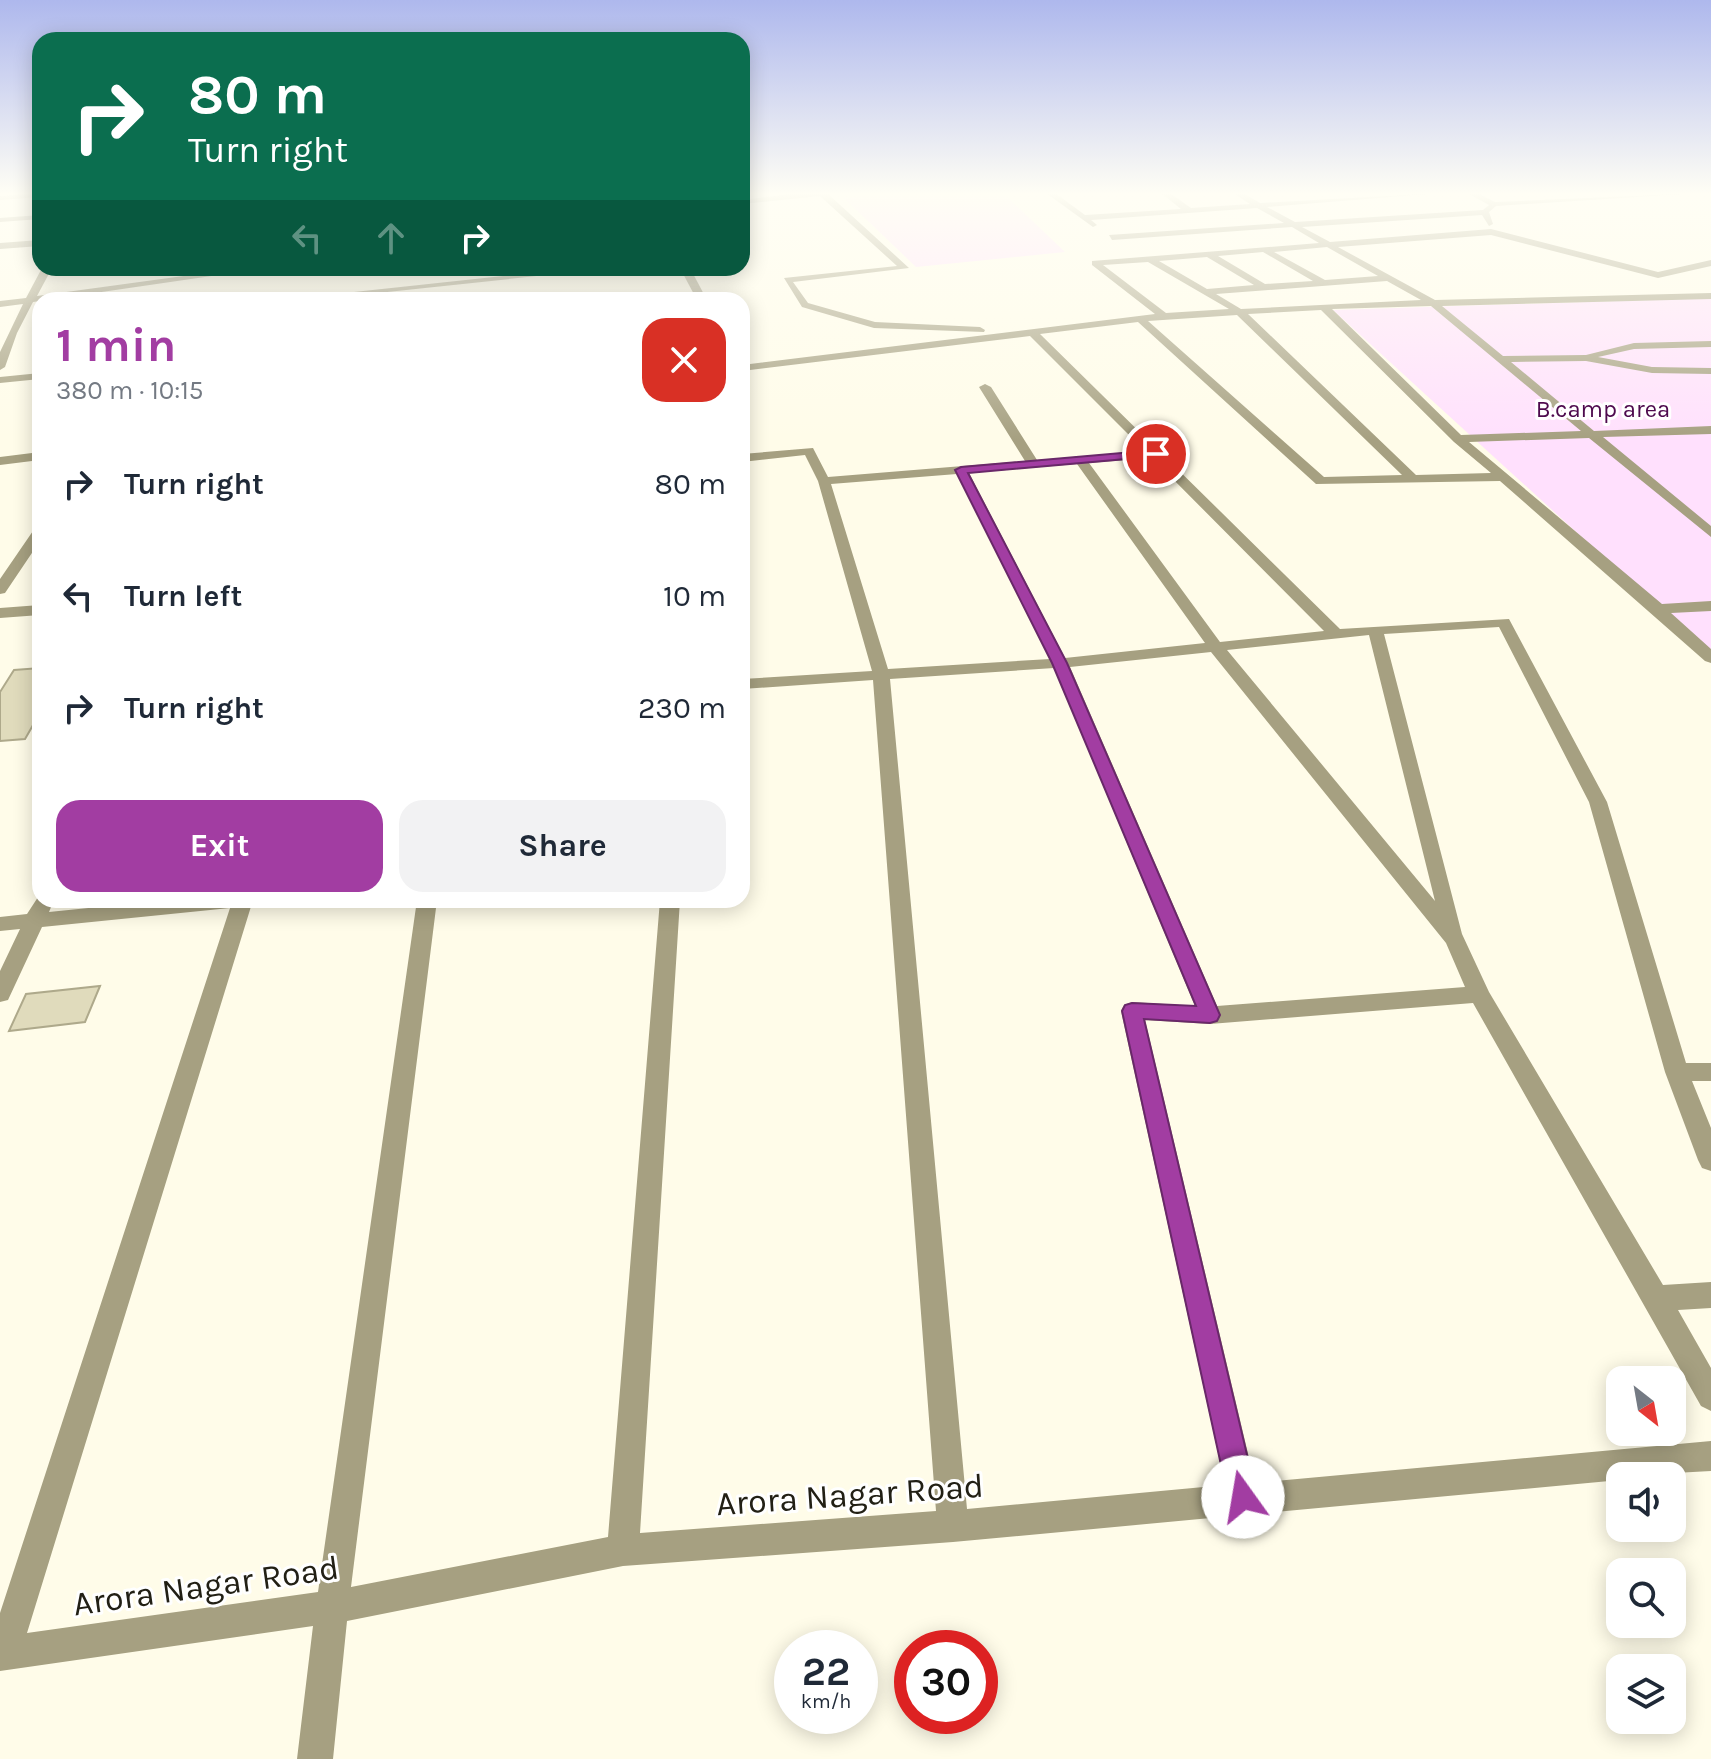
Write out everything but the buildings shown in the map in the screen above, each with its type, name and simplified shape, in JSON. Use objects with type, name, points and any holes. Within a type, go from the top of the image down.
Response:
[{"type":"street","points":[[835,275],[787,280],[805,305],[874,325],[1033,333],[1336,634]]},
{"type":"street","points":[[1111,275],[1164,316]]},
{"type":"street","points":[[1174,275],[1240,312],[1414,480]]},
{"type":"street","points":[[1243,275],[1296,309]]},
{"type":"street","points":[[1309,275],[1355,305]]},
{"type":"street","points":[[1383,275],[1433,303],[1711,533]]},
{"type":"street","points":[[1658,275],[1675,297]]},
{"type":"street","points":[[153,287],[156,276]]},
{"type":"street","points":[[105,292],[216,276]]},
{"type":"street","points":[[359,292],[524,276]]},
{"type":"street","points":[[1203,292],[1388,278]]},
{"type":"street","points":[[0,367],[6,333],[32,295]]},
{"type":"street","points":[[750,367],[1164,316],[1355,305],[1711,296]]},
{"type":"street","points":[[0,304],[32,300]]},
{"type":"street","points":[[1324,307],[1458,439],[1711,658]]},
{"type":"street","points":[[1141,320],[1321,481],[1503,477]]},
{"type":"street","points":[[1586,358],[1609,349],[1635,346],[1711,344]]},
{"type":"street","points":[[1501,359],[1586,358],[1652,370],[1711,371]]},
{"type":"street","points":[[0,380],[32,377]]},
{"type":"street","points":[[985,387],[1033,464]]},
{"type":"street","points":[[1458,439],[1711,430]]},
{"type":"street","points":[[750,457],[809,451],[824,481],[881,674],[953,1526]]},
{"type":"street","points":[[824,481],[1156,454]]},
{"type":"street","points":[[0,461],[32,457]]},
{"type":"street","points":[[1081,461],[1215,646],[1455,940]]},
{"type":"street","points":[[961,470],[1060,663],[1210,1015]]},
{"type":"street","points":[[1684,510],[1711,509]]},
{"type":"street","points":[[0,590],[32,543]]},
{"type":"street","points":[[1658,609],[1711,606]]},
{"type":"street","points":[[0,613],[32,611]]},
{"type":"street","points":[[750,683],[1060,663],[1375,630],[1504,622],[1598,802],[1677,1072],[1711,1160]]},
{"type":"street","points":[[1375,630],[1455,940],[1479,994],[1711,1396]]},
{"type":"street","points":[[0,924],[41,909],[63,908]]},
{"type":"street","points":[[2,1654],[238,908]]},
{"type":"street","points":[[315,1759],[332,1607],[426,908]]},
{"type":"street","points":[[623,1550],[669,908]]},
{"type":"street","points":[[0,994],[41,909]]},
{"type":"street","points":[[1243,1497],[1132,1011],[1210,1015],[1479,994]]},
{"type":"street","points":[[1677,1072],[1711,1072]]},
{"type":"street","points":[[1656,1298],[1711,1295]]},
{"type":"street","name":"Arora Nagar Road","points":[[2,1654],[332,1607],[623,1550],[953,1526],[1711,1456]]},
{"type":"green space","name":"B.camp area","points":[[1711,298],[1711,655],[1333,310]]},
{"type":"route","points":[[1156,454],[961,470],[1060,663],[1210,1015],[1132,1011],[1243,1497]]}]
